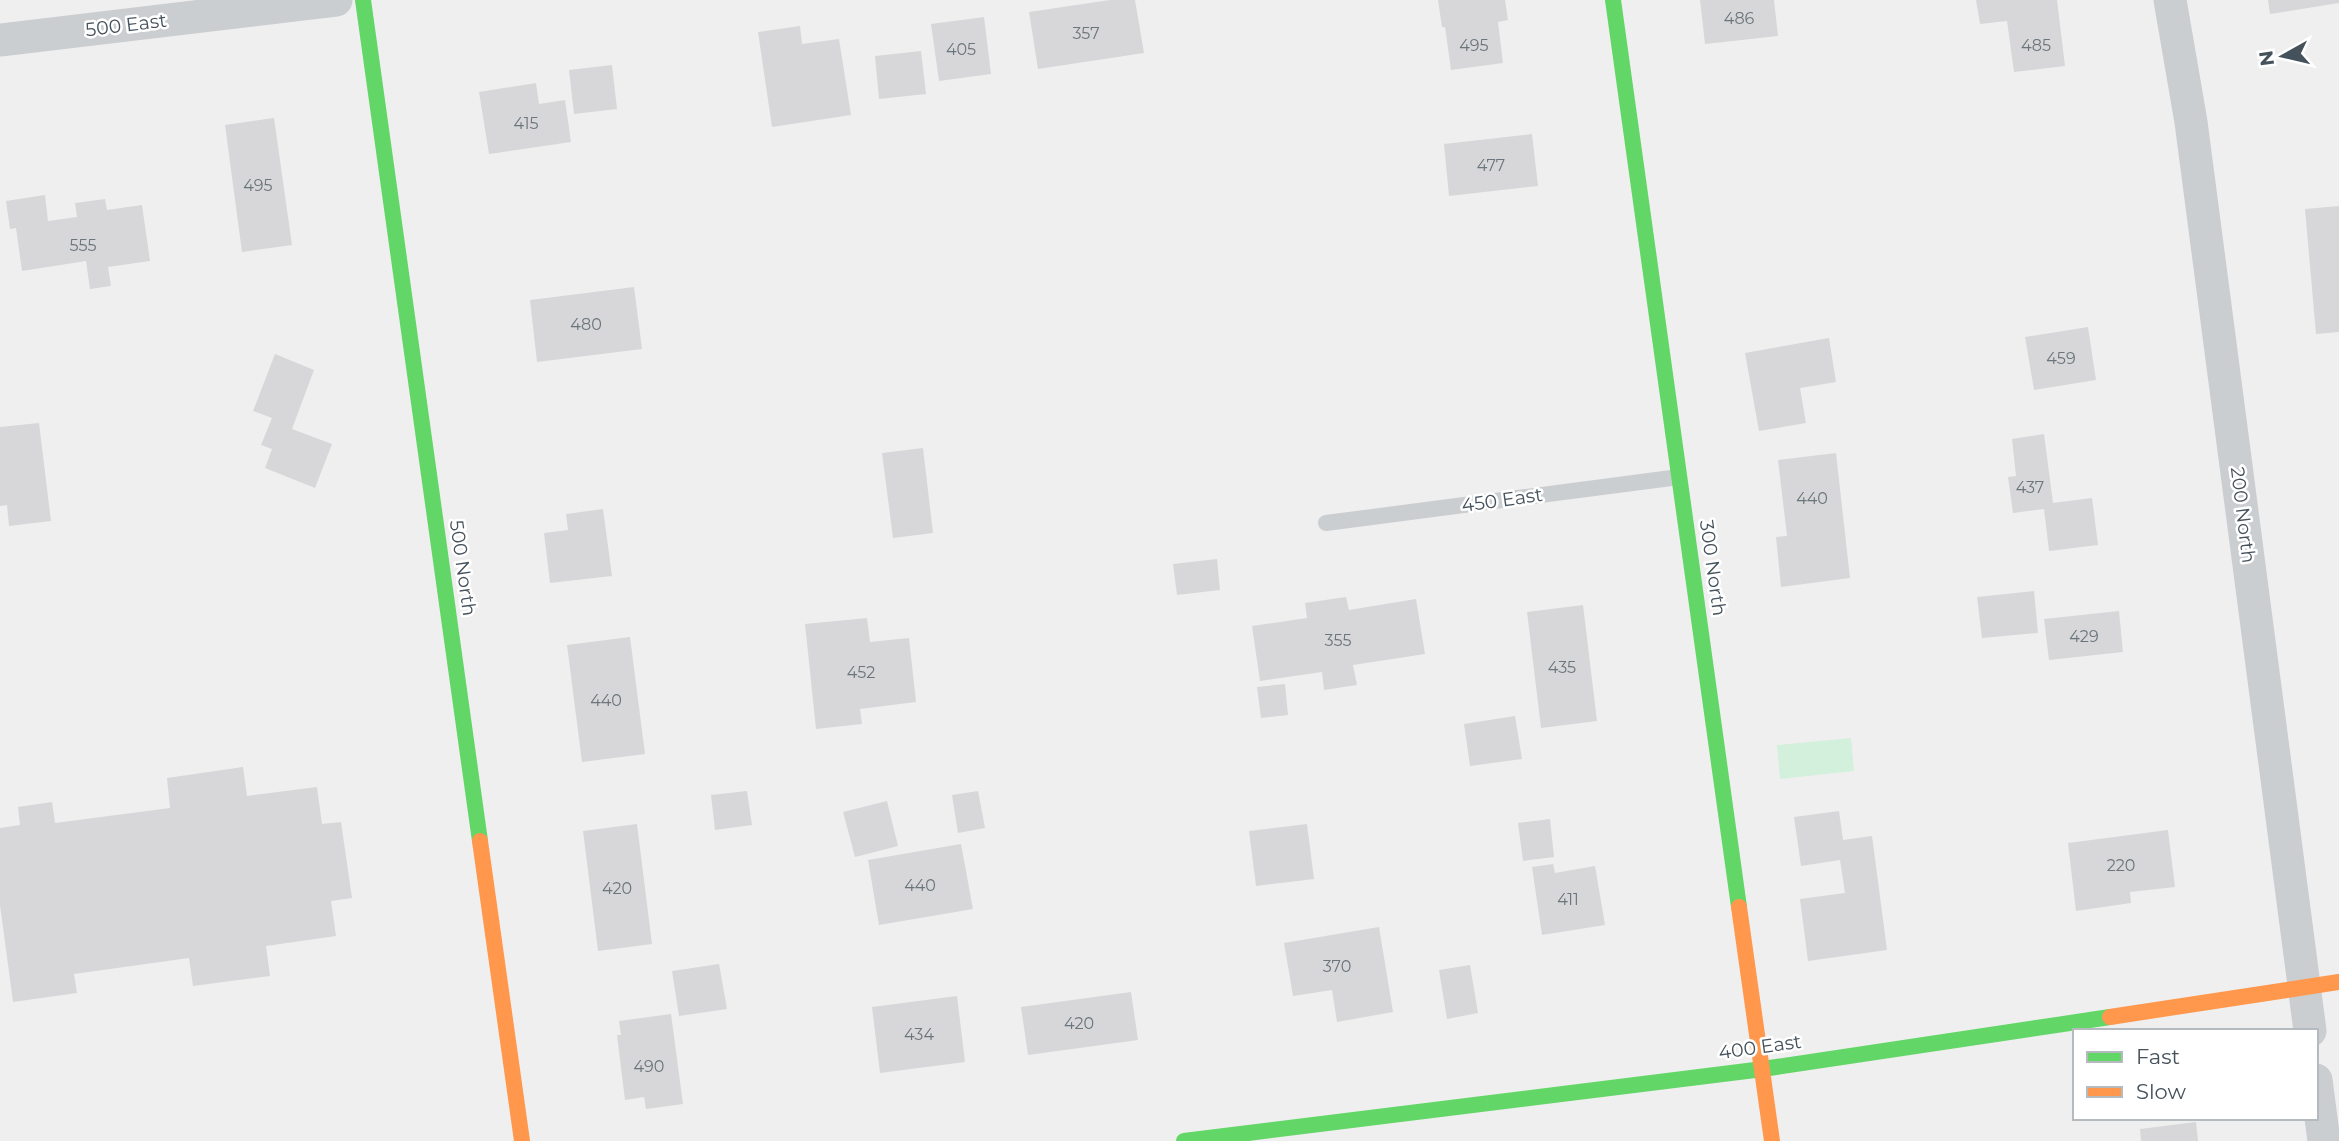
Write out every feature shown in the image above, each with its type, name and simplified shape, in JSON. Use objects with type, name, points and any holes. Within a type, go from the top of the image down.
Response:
[{"type":"street","name":"500 East","points":[[0,40],[336,0]]},
{"type":"street","name":"500 North","points":[[363,0],[522,1141]]},
{"type":"street","name":"300 North","points":[[1613,0],[1772,1141]]},
{"type":"street","name":"200 North","points":[[2170,0],[2191,122],[2310,1029]]},
{"type":"street","name":"400 East","points":[[1184,1141],[1763,1069],[2339,982]]},
{"type":"street","points":[[2318,1095],[2324,1141]]},
{"type":"lane","name":"450 East","points":[[1326,523],[1679,477]]},
{"type":"green space","points":[[1851,738],[1854,771],[1780,779],[1777,745]]},
{"type":"building","points":[[1110,0],[1135,0],[1144,53],[1038,69],[1029,12]]},
{"type":"building","points":[[1438,0],[1505,0],[1508,20],[1498,22],[1503,63],[1451,70]]},
{"type":"building","points":[[1700,0],[1774,0],[1778,36],[1705,44]]},
{"type":"building","points":[[1976,0],[2057,0],[2065,66],[2014,72],[2007,21],[1980,24]]},
{"type":"building","points":[[2268,0],[2339,0],[2339,3],[2270,14]]},
{"type":"building","points":[[984,17],[991,74],[939,81],[931,24]]},
{"type":"building","points":[[800,26],[802,44],[839,39],[851,115],[772,127],[758,32]]},
{"type":"building","points":[[921,51],[926,94],[879,99],[875,56]]},
{"type":"building","points":[[612,65],[617,109],[574,114],[569,70]]},
{"type":"building","points":[[536,83],[539,104],[565,100],[571,142],[489,154],[479,92]]},
{"type":"building","points":[[274,118],[292,245],[242,252],[225,125]]},
{"type":"building","points":[[1532,134],[1538,186],[1449,196],[1444,144]]},
{"type":"building","points":[[45,195],[48,221],[77,217],[75,203],[105,199],[107,210],[142,205],[150,261],[108,267],[111,286],[90,289],[86,261],[22,271],[16,228],[10,229],[6,201]]},
{"type":"building","points":[[2339,206],[2339,332],[2316,334],[2305,209]]},
{"type":"building","points":[[634,287],[642,349],[537,362],[530,300]]},
{"type":"building","points":[[2088,327],[2096,380],[2034,390],[2025,337]]},
{"type":"building","points":[[1829,338],[1836,382],[1800,388],[1806,423],[1759,431],[1745,353]]},
{"type":"building","points":[[275,354],[314,370],[292,429],[332,444],[315,488],[265,468],[272,449],[261,445],[272,418],[253,411]]},
{"type":"building","points":[[39,423],[51,521],[9,526],[7,505],[0,506],[0,427]]},
{"type":"building","points":[[2044,434],[2053,503],[2092,498],[2098,545],[2049,551],[2044,509],[2013,513],[2008,477],[2016,476],[2012,439]]},
{"type":"building","points":[[923,448],[933,533],[893,538],[882,453]]},
{"type":"building","points":[[1836,453],[1850,578],[1781,587],[1776,537],[1787,536],[1778,460]]},
{"type":"building","points":[[603,509],[612,576],[550,583],[544,533],[568,530],[566,514]]},
{"type":"building","points":[[1217,559],[1220,590],[1177,595],[1173,564]]},
{"type":"building","points":[[2034,591],[2038,633],[1982,638],[1977,597]]},
{"type":"building","points":[[1346,597],[1349,610],[1416,599],[1425,654],[1353,665],[1357,685],[1324,690],[1322,672],[1260,681],[1252,626],[1307,618],[1305,603]]},
{"type":"building","points":[[1583,605],[1597,721],[1541,728],[1527,612]]},
{"type":"building","points":[[2119,611],[2123,652],[2049,660],[2044,619]]},
{"type":"building","points":[[867,618],[870,642],[909,638],[916,702],[860,709],[862,724],[816,729],[805,624]]},
{"type":"building","points":[[630,637],[645,754],[582,762],[567,645]]},
{"type":"building","points":[[1285,684],[1288,715],[1261,718],[1257,687]]},
{"type":"building","points":[[1515,716],[1522,759],[1470,766],[1464,724]]},
{"type":"building","points":[[243,767],[247,796],[317,787],[322,824],[341,822],[352,898],[331,901],[336,936],[266,946],[270,976],[193,986],[189,958],[74,974],[77,993],[13,1002],[0,905],[0,828],[20,825],[18,807],[52,802],[55,823],[170,808],[167,778]]},
{"type":"building","points":[[747,791],[752,825],[715,830],[711,795]]},
{"type":"building","points":[[978,791],[985,828],[958,833],[952,795]]},
{"type":"building","points":[[887,801],[898,846],[855,857],[843,812]]},
{"type":"building","points":[[1839,811],[1843,840],[1872,836],[1887,950],[1808,961],[1800,899],[1845,893],[1840,860],[1801,866],[1794,817]]},
{"type":"building","points":[[1550,819],[1554,857],[1523,861],[1518,823]]},
{"type":"building","points":[[637,824],[652,944],[598,951],[583,831]]},
{"type":"building","points":[[1307,824],[1314,879],[1256,886],[1249,831]]},
{"type":"building","points":[[2168,830],[2175,887],[2130,892],[2131,903],[2076,911],[2068,843]]},
{"type":"building","points":[[961,844],[973,909],[879,925],[868,860]]},
{"type":"building","points":[[1553,864],[1555,873],[1595,866],[1605,925],[1542,935],[1532,867]]},
{"type":"building","points":[[1379,927],[1393,1012],[1337,1022],[1332,990],[1293,996],[1284,943]]},
{"type":"building","points":[[719,964],[727,1009],[679,1016],[672,971]]},
{"type":"building","points":[[1470,965],[1478,1013],[1447,1019],[1439,970]]},
{"type":"building","points":[[1131,992],[1138,1040],[1028,1055],[1021,1007]]},
{"type":"building","points":[[957,996],[965,1062],[880,1073],[872,1007]]},
{"type":"building","points":[[671,1014],[683,1104],[646,1109],[644,1097],[625,1100],[617,1035],[621,1035],[619,1021]]},
{"type":"building","points":[[2196,1122],[2198,1141],[2141,1141],[2140,1129]]},
{"type":"traffic: fast","points":[[363,0],[480,841]]},
{"type":"traffic: fast","points":[[1613,0],[1739,907]]},
{"type":"traffic: fast","points":[[1184,1141],[1763,1069],[2110,1017]]},
{"type":"traffic: slow","points":[[480,841],[522,1141]]},
{"type":"traffic: slow","points":[[1739,907],[1772,1141]]},
{"type":"traffic: slow","points":[[2110,1017],[2339,982]]}]
